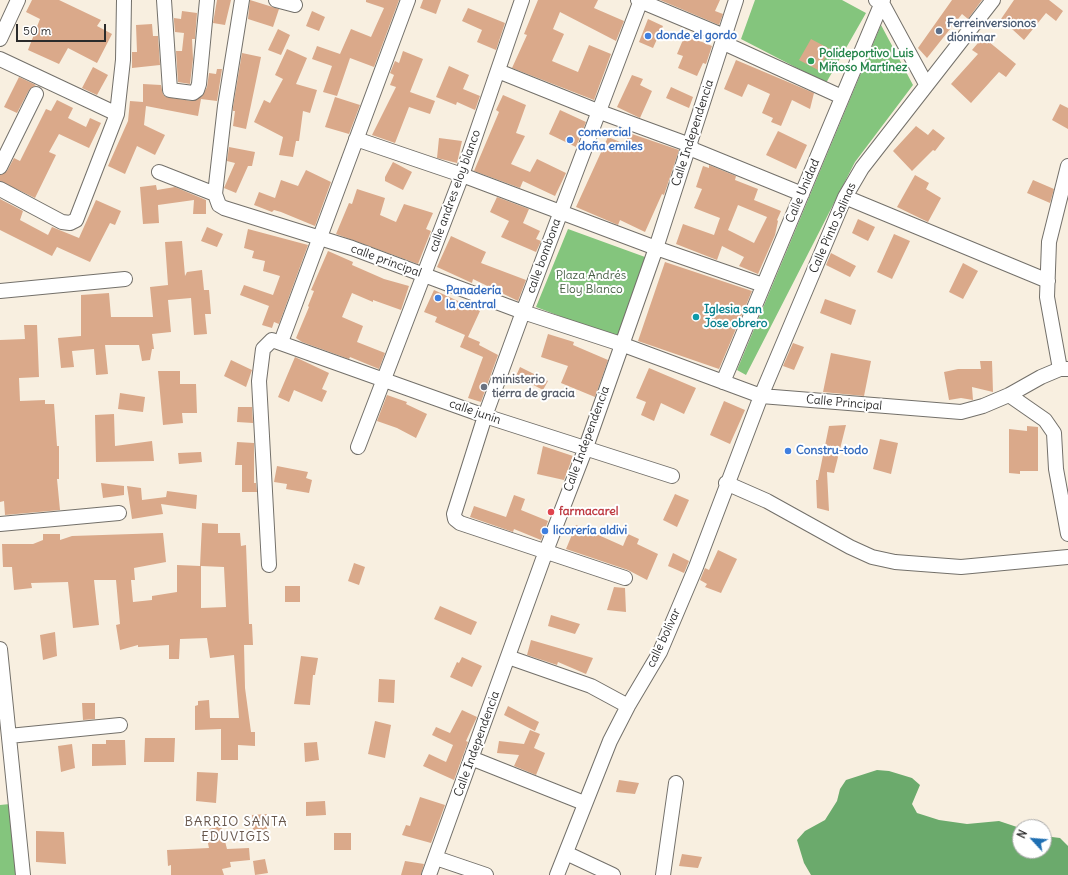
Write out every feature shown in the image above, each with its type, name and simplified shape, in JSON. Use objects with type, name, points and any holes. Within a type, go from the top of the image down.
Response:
[{"type":"street","points":[[0,39],[18,0]]},
{"type":"street","points":[[0,189],[62,222],[70,223],[76,220],[117,114],[123,60],[124,0]]},
{"type":"street","points":[[164,0],[170,90],[193,93],[198,90],[199,84],[207,0]]},
{"type":"street","points":[[159,172],[215,194],[222,134],[242,0]]},
{"type":"street","points":[[276,0],[295,4]]},
{"type":"street","points":[[269,565],[259,381],[263,349],[272,340],[281,342],[408,0]]},
{"type":"street","name":"calle andres eloy blanco","points":[[358,447],[462,175],[522,0]]},
{"type":"street","points":[[639,0],[724,36],[728,45],[842,97]]},
{"type":"street","name":"calle bombona","points":[[546,551],[460,523],[456,520],[454,514],[486,416],[560,212],[600,112],[639,0]]},
{"type":"street","name":"Calle Independencia","points":[[429,875],[546,551],[585,450],[656,248],[736,0]]},
{"type":"street","name":"Calle Pinto Salinas","points":[[761,396],[845,197],[862,168],[993,0]]},
{"type":"street","points":[[880,1],[926,84]]},
{"type":"street","name":"Calle Unidad","points":[[722,382],[802,194],[880,1]]},
{"type":"street","points":[[0,59],[117,114]]},
{"type":"street","points":[[498,71],[600,112],[690,144],[694,150],[802,194]]},
{"type":"street","points":[[0,167],[36,94]]},
{"type":"street","points":[[356,139],[462,175],[656,248],[763,285]]},
{"type":"street","points":[[1064,369],[1048,297],[1048,281],[1049,242],[1068,166]]},
{"type":"street","name":"calle principal","points":[[215,194],[219,205],[224,208],[352,248],[524,312],[621,344]]},
{"type":"street","points":[[845,197],[1048,281]]},
{"type":"street","points":[[0,291],[125,279]]},
{"type":"street","name":"calle junin","points":[[281,342],[383,380],[585,450],[672,476]]},
{"type":"street","name":"Calle Principal","points":[[621,344],[761,396],[961,412],[982,406],[1010,395],[1041,377],[1064,369]]},
{"type":"street","points":[[1010,395],[1045,420],[1054,433],[1056,469],[1068,534]]},
{"type":"street","name":"calle bolívar","points":[[557,875],[584,803],[610,741],[628,706],[660,652],[696,567],[726,483],[761,396]]},
{"type":"street","points":[[726,483],[767,501],[865,554],[895,562],[961,567],[1068,557]]},
{"type":"street","points":[[0,524],[119,513]]},
{"type":"street","points":[[546,551],[625,578]]},
{"type":"street","points":[[0,649],[1,674],[9,736],[23,875]]},
{"type":"street","points":[[508,656],[591,686],[628,706]]},
{"type":"street","points":[[9,736],[120,725]]},
{"type":"street","points":[[471,758],[584,803]]},
{"type":"street","points":[[664,875],[676,783]]},
{"type":"street","points":[[566,853],[613,875]]},
{"type":"street","points":[[436,858],[486,875]]},
{"type":"green space","name":"Polideportivo Luis Miñoso Martínez","points":[[755,0],[842,0],[866,13],[826,83],[741,39]]},
{"type":"green space","points":[[881,25],[913,85],[855,162],[746,375],[737,370]]},
{"type":"green space","name":"Plaza Andrés Eloy Blanco","points":[[568,229],[645,257],[617,338],[536,307]]},
{"type":"green space","points":[[877,770],[889,771],[912,778],[920,785],[912,804],[917,813],[939,820],[967,824],[999,821],[1012,825],[1012,859],[1052,859],[1052,837],[1060,838],[1068,846],[1068,875],[811,875],[804,863],[797,840],[805,831],[825,820],[837,801],[840,789],[846,780]]},
{"type":"green space","points":[[10,804],[16,875],[0,875],[0,805]]},
{"type":"building","points":[[32,0],[59,0],[101,20],[97,26],[112,34],[97,63],[68,48],[59,64],[28,50],[40,19],[26,12]]},
{"type":"building","points":[[217,0],[231,0],[225,25],[213,23]]},
{"type":"building","points":[[250,0],[279,9],[273,27],[248,19]]},
{"type":"building","points":[[366,0],[399,0],[374,67],[350,58],[337,96],[323,92],[332,66],[312,59],[317,46],[340,54],[351,29],[371,37],[384,8],[366,2]]},
{"type":"building","points":[[423,0],[441,0],[436,14],[420,8]]},
{"type":"building","points":[[538,0],[598,0],[594,8],[624,21],[616,41],[560,12],[553,29],[564,34],[552,61],[578,72],[589,45],[611,54],[594,100],[512,68],[527,35],[524,34]]},
{"type":"building","points":[[660,0],[720,0],[715,11],[723,14],[719,25]]},
{"type":"building","points":[[952,0],[982,0],[968,19],[962,14],[927,58],[918,48]]},
{"type":"building","points":[[1014,0],[1049,0],[1063,11],[1056,21],[1046,13],[1024,40],[1001,19]]},
{"type":"building","points":[[468,8],[505,23],[496,50],[477,42],[482,30],[462,21]]},
{"type":"building","points":[[182,11],[197,13],[195,39],[192,39],[193,59],[190,84],[178,82],[176,51],[182,51],[184,33],[175,32],[174,18],[181,19]]},
{"type":"building","points":[[312,11],[325,17],[319,31],[306,26]]},
{"type":"building","points":[[648,19],[663,26],[653,48],[639,42]]},
{"type":"building","points":[[152,24],[153,36],[158,36],[160,65],[132,68],[132,52],[137,52],[136,25]]},
{"type":"building","points":[[278,29],[290,35],[281,55],[268,50]]},
{"type":"building","points":[[685,35],[712,46],[706,64],[703,63],[697,76],[678,68],[683,56],[677,54]]},
{"type":"building","points":[[983,37],[1016,64],[1006,77],[999,72],[971,103],[951,84],[978,54],[972,50]]},
{"type":"building","points":[[811,39],[830,49],[818,70],[799,60]]},
{"type":"building","points":[[287,49],[307,58],[296,84],[317,90],[310,113],[303,111],[299,141],[296,141],[293,157],[279,155],[283,137],[254,122],[264,100],[270,103],[283,79],[275,75]]},
{"type":"building","points":[[403,51],[423,59],[410,92],[435,101],[430,114],[409,107],[395,143],[372,135],[396,87],[390,85],[394,75],[390,73],[395,61],[399,63]]},
{"type":"building","points":[[242,53],[261,57],[246,129],[233,126],[235,111],[233,111],[233,107]]},
{"type":"building","points":[[736,60],[814,93],[810,109],[792,100],[781,126],[771,122],[773,118],[762,113],[770,94],[748,84],[742,97],[724,89]]},
{"type":"building","points":[[449,66],[469,75],[463,89],[480,96],[475,110],[457,102],[456,105],[436,97]]},
{"type":"building","points":[[93,67],[108,75],[97,95],[82,88]]},
{"type":"building","points":[[217,69],[222,69],[217,101],[201,99],[198,116],[146,106],[144,125],[165,135],[155,155],[137,146],[125,174],[108,166],[128,121],[130,101],[143,102],[143,84],[161,85],[163,94],[166,97],[192,101],[202,96],[207,87],[209,73],[216,74]]},
{"type":"building","points":[[632,75],[643,79],[640,85],[652,91],[640,118],[617,107]]},
{"type":"building","points":[[19,77],[36,85],[29,90],[17,113],[4,107]]},
{"type":"building","points":[[671,87],[693,97],[689,108],[666,98]]},
{"type":"building","points":[[503,95],[526,105],[516,133],[525,136],[511,164],[530,172],[537,159],[566,173],[555,196],[523,181],[520,188],[474,171],[499,112],[496,110]]},
{"type":"building","points":[[335,97],[360,105],[349,134],[325,127]]},
{"type":"building","points":[[57,100],[73,108],[68,118],[86,127],[90,118],[101,123],[89,148],[59,134],[49,152],[56,155],[35,198],[0,181],[0,175],[7,171],[14,158],[20,161],[46,109],[51,111]]},
{"type":"building","points":[[1060,104],[1068,108],[1068,129],[1052,120]]},
{"type":"building","points":[[560,110],[586,122],[576,147],[549,134]]},
{"type":"building","points":[[916,126],[928,135],[933,129],[945,138],[935,151],[933,150],[912,171],[893,151]]},
{"type":"building","points":[[778,131],[807,145],[796,169],[766,155]]},
{"type":"building","points":[[629,133],[679,150],[664,195],[662,194],[645,232],[620,220],[618,225],[576,207],[608,137],[625,144]]},
{"type":"building","points":[[439,138],[462,141],[457,163],[437,158]]},
{"type":"building","points":[[229,147],[255,152],[252,166],[248,166],[236,193],[224,188],[235,163],[227,161]]},
{"type":"building","points":[[393,162],[412,172],[403,190],[385,181],[385,177]]},
{"type":"building","points":[[709,165],[736,176],[735,180],[758,189],[754,200],[781,211],[777,220],[775,235],[758,274],[739,266],[744,257],[722,246],[717,260],[676,244],[683,224],[714,235],[720,218],[694,208],[702,189],[696,187],[703,166],[709,168]],"holes":[[[738,205],[767,217],[754,243],[728,230]]]},
{"type":"building","points":[[306,170],[331,182],[315,226],[281,212],[274,210],[272,212],[254,205],[259,192],[275,198],[281,180],[298,186]]},
{"type":"building","points":[[915,175],[929,183],[926,189],[941,198],[928,222],[897,207]]},
{"type":"building","points":[[1033,180],[1054,189],[1050,203],[1027,193]]},
{"type":"building","points":[[156,185],[157,190],[175,187],[206,200],[206,214],[193,214],[194,200],[158,205],[159,223],[143,224],[140,187]]},
{"type":"building","points":[[357,189],[385,198],[380,215],[396,222],[404,204],[433,213],[426,229],[431,231],[418,264],[336,234],[349,203],[352,204]]},
{"type":"building","points":[[497,197],[529,209],[523,223],[540,231],[536,239],[541,241],[536,252],[501,237],[509,221],[490,212]]},
{"type":"building","points":[[0,199],[23,211],[20,220],[48,235],[52,227],[79,238],[96,200],[121,211],[115,225],[110,223],[90,262],[57,247],[52,256],[0,230]]},
{"type":"building","points":[[858,219],[875,227],[868,241],[852,233]]},
{"type":"building","points":[[207,227],[223,234],[217,247],[201,241]]},
{"type":"building","points":[[248,229],[308,245],[279,324],[274,322],[272,328],[262,325],[269,306],[240,295],[244,285],[273,295],[280,276],[263,271],[265,261],[252,258],[254,251],[244,248]]},
{"type":"building","points":[[894,234],[910,241],[892,279],[877,272]]},
{"type":"building","points":[[451,236],[486,252],[481,263],[526,280],[518,301],[473,279],[472,283],[437,267]]},
{"type":"building","points":[[182,241],[185,276],[187,272],[202,270],[204,290],[209,290],[211,314],[205,314],[207,334],[194,335],[191,298],[168,300],[171,332],[152,334],[154,349],[152,349],[150,360],[142,361],[139,345],[105,345],[108,374],[96,375],[94,349],[72,351],[74,367],[61,368],[58,338],[81,336],[81,295],[109,293],[111,317],[153,317],[150,287],[168,285],[165,242]]},
{"type":"building","points":[[328,251],[353,262],[352,265],[384,279],[409,286],[401,310],[373,300],[373,302],[352,293],[342,317],[363,326],[357,342],[385,353],[379,369],[350,357],[349,359],[302,342],[296,338],[314,291],[311,290]]},
{"type":"building","points":[[831,253],[856,266],[850,277],[826,265]]},
{"type":"building","name":"Iglesia san Jose obrero","points":[[665,262],[752,291],[719,369],[638,341]]},
{"type":"building","points":[[963,263],[978,271],[963,299],[949,292]]},
{"type":"building","points":[[434,290],[480,311],[468,337],[480,342],[479,345],[498,355],[481,402],[468,398],[483,357],[460,347],[465,335],[435,322],[437,317],[424,312]]},
{"type":"building","points":[[825,299],[856,310],[851,325],[820,313]]},
{"type":"building","points":[[24,325],[37,325],[39,377],[19,378],[20,401],[45,400],[45,404],[54,404],[57,446],[59,446],[59,479],[57,479],[60,510],[5,515],[4,501],[0,502],[0,340],[25,339]]},
{"type":"building","points":[[548,334],[574,342],[573,345],[608,360],[595,397],[561,383],[568,366],[541,357]]},
{"type":"building","points":[[793,343],[804,347],[794,370],[783,366]]},
{"type":"building","points":[[831,353],[871,361],[864,396],[823,392]]},
{"type":"building","points":[[295,357],[329,373],[322,389],[327,391],[322,402],[294,390],[289,402],[278,397]]},
{"type":"building","points":[[231,360],[252,370],[246,387],[224,376]]},
{"type":"building","points":[[980,361],[992,361],[993,392],[972,387],[973,400],[961,398],[949,400],[944,372],[958,369],[981,369]]},
{"type":"building","points":[[520,367],[548,381],[543,390],[516,376]]},
{"type":"building","points":[[649,368],[696,388],[684,414],[661,403],[654,421],[641,415],[646,402],[636,398]]},
{"type":"building","points":[[158,371],[180,371],[180,384],[196,384],[197,413],[182,413],[183,423],[163,425]]},
{"type":"building","points":[[120,393],[145,397],[143,412],[118,409]]},
{"type":"building","points":[[387,395],[407,402],[406,404],[427,414],[416,438],[397,428],[377,421]]},
{"type":"building","points":[[724,401],[745,410],[730,444],[710,435]]},
{"type":"building","points":[[238,407],[252,407],[253,423],[237,422]]},
{"type":"building","points":[[114,414],[115,446],[152,441],[154,461],[96,462],[95,415]]},
{"type":"building","points":[[846,425],[834,473],[827,472],[829,511],[817,508],[816,480],[818,480],[829,426]]},
{"type":"building","points":[[1027,426],[1038,427],[1038,471],[1020,471],[1020,474],[1009,473],[1009,429],[1027,431]]},
{"type":"building","points":[[880,439],[898,443],[891,474],[873,469]]},
{"type":"building","points":[[237,442],[254,443],[254,483],[256,483],[257,492],[242,492],[242,465],[235,465]]},
{"type":"building","points":[[543,446],[573,456],[564,480],[537,474]]},
{"type":"building","points":[[201,452],[202,462],[179,464],[178,453]]},
{"type":"building","points":[[277,466],[308,472],[306,478],[312,480],[309,493],[286,489],[287,484],[274,482]]},
{"type":"building","points":[[101,483],[124,486],[124,495],[103,498]]},
{"type":"building","points":[[127,486],[141,488],[142,500],[166,497],[167,491],[197,495],[196,509],[161,504],[163,514],[132,519]]},
{"type":"building","points":[[675,494],[689,500],[677,527],[663,520]]},
{"type":"building","points":[[514,495],[525,499],[521,510],[548,521],[541,540],[514,529],[513,532],[470,517],[474,506],[506,517]]},
{"type":"building","points":[[202,523],[218,524],[218,533],[240,533],[241,546],[246,545],[249,624],[252,624],[253,645],[244,645],[245,688],[251,732],[255,732],[255,746],[238,745],[238,760],[221,760],[221,729],[195,730],[195,706],[198,705],[198,701],[209,700],[210,718],[239,718],[234,655],[210,658],[207,638],[180,639],[179,659],[169,659],[169,645],[138,647],[138,645],[120,650],[116,625],[120,624],[116,580],[94,580],[99,625],[73,628],[68,582],[31,583],[32,588],[14,590],[12,567],[3,567],[2,544],[33,544],[43,540],[43,534],[60,534],[60,540],[72,536],[163,533],[166,562],[134,568],[135,580],[131,580],[133,602],[152,600],[152,596],[177,592],[177,565],[200,566]],"holes":[[[201,566],[224,567],[226,607],[201,608]]]},
{"type":"building","points":[[576,525],[623,546],[628,534],[639,539],[637,544],[658,554],[647,580],[628,570],[566,549]]},
{"type":"building","points":[[718,550],[737,559],[721,593],[705,587],[707,584],[700,580],[705,568],[709,570]]},
{"type":"building","points":[[673,553],[689,561],[684,573],[668,566]]},
{"type":"building","points":[[354,563],[365,567],[359,585],[348,581]]},
{"type":"building","points":[[285,586],[300,586],[300,602],[285,602]]},
{"type":"building","points":[[614,587],[625,588],[626,612],[607,610]]},
{"type":"building","points":[[440,606],[477,622],[471,635],[434,619]]},
{"type":"building","points":[[551,615],[580,624],[575,634],[548,626]]},
{"type":"building","points":[[55,632],[57,656],[43,660],[40,635]]},
{"type":"building","points":[[531,640],[593,658],[586,674],[558,662],[557,665],[527,655]]},
{"type":"building","points":[[301,656],[318,658],[315,675],[313,675],[310,705],[294,704]]},
{"type":"building","points":[[462,657],[482,666],[472,687],[450,677],[457,662],[459,663]]},
{"type":"building","points":[[379,679],[395,680],[394,703],[378,702]]},
{"type":"building","points":[[82,703],[95,703],[95,719],[83,720]]},
{"type":"building","points":[[508,706],[539,722],[535,731],[504,715]]},
{"type":"building","points":[[462,710],[477,717],[466,741],[468,742],[454,780],[423,766],[429,754],[446,762],[453,745],[432,735],[436,727],[450,733]]},
{"type":"building","points":[[375,721],[391,725],[385,758],[368,754]]},
{"type":"building","points":[[530,730],[540,734],[534,748],[545,753],[536,775],[514,766],[519,755],[497,753],[499,741],[524,744]]},
{"type":"building","points":[[145,738],[175,738],[174,762],[144,762]]},
{"type":"building","points":[[106,740],[125,740],[126,765],[92,766],[92,744],[106,744]]},
{"type":"building","points":[[317,742],[319,760],[305,762],[304,743]]},
{"type":"building","points":[[72,744],[75,768],[61,772],[58,746]]},
{"type":"building","points":[[197,772],[218,773],[216,803],[196,801]]},
{"type":"building","points":[[619,780],[639,783],[635,794],[616,792]]},
{"type":"building","points":[[420,797],[445,805],[431,843],[402,835],[406,825],[410,826]]},
{"type":"building","points":[[325,801],[326,815],[306,816],[306,802]]},
{"type":"building","points":[[267,814],[267,830],[253,831],[252,815]]},
{"type":"building","points":[[221,826],[227,849],[249,848],[250,860],[230,862],[231,867],[222,869],[224,875],[171,875],[171,865],[168,866],[167,850],[209,848],[205,830]]},
{"type":"building","points":[[36,831],[64,832],[66,864],[36,862]]},
{"type":"building","points":[[334,833],[351,833],[351,850],[334,850]]},
{"type":"building","points":[[682,854],[702,857],[698,868],[679,866]]},
{"type":"building","points":[[265,859],[268,873],[255,875],[253,861]]},
{"type":"building","points":[[405,861],[424,864],[421,875],[401,875]]},
{"type":"place","name":"Ferreinversionos dionimar","points":[[939,31]]},
{"type":"place","name":"donde el gordo","points":[[648,36]]},
{"type":"place","name":"Polideportivo Luis Miñoso Martínez","points":[[811,61]]},
{"type":"place","name":"comercial doña emiles","points":[[570,140]]},
{"type":"place","name":"Panadería la central","points":[[438,298]]},
{"type":"place","name":"Iglesia san Jose obrero","points":[[696,317]]},
{"type":"place","name":"ministerio tierra de gracia","points":[[484,387]]},
{"type":"place","name":"Constru-todo","points":[[788,451]]},
{"type":"place","name":"farmacarel","points":[[551,512]]},
{"type":"place","name":"licorería aldivi","points":[[545,531]]},
{"type":"district","name":"BARRIO SANTA EDUVIGIS","points":[[236,830]]}]
